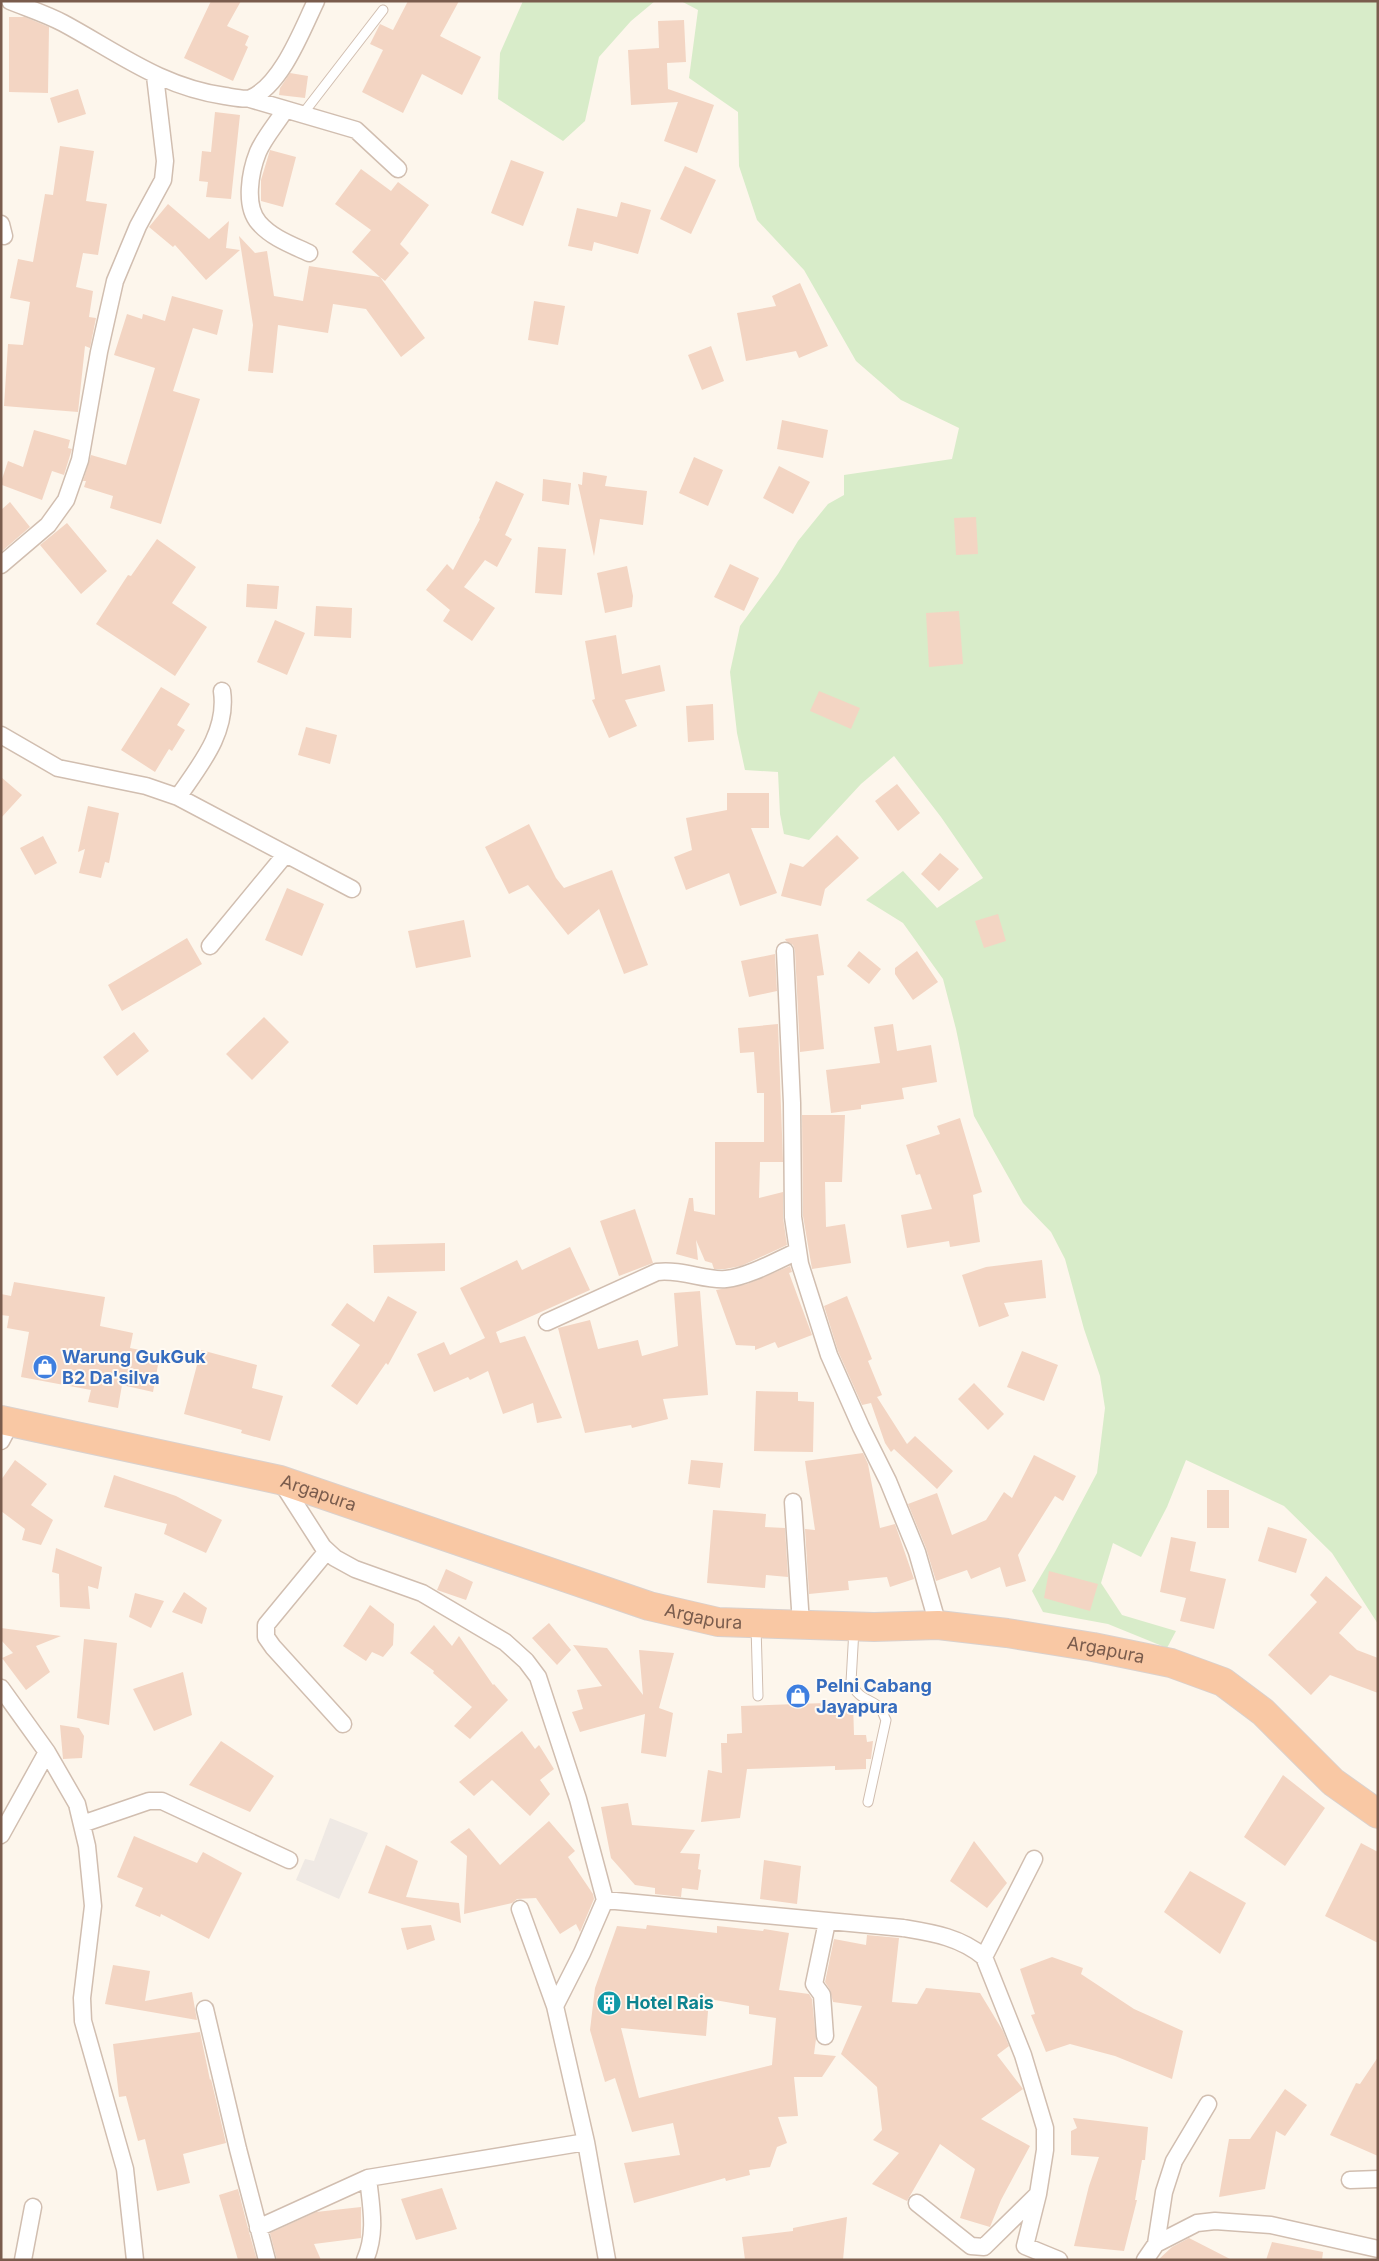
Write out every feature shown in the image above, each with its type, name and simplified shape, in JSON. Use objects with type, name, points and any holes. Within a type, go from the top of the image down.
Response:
[{"type":"highway","name":"Argapura","points":[[5,1427],[280,1480],[649,1606],[718,1622],[854,1626],[938,1625],[1007,1633],[1093,1647],[1171,1663],[1223,1682],[1263,1712],[1333,1782],[1378,1814]]},
{"type":"street","points":[[10,1],[61,22],[155,76],[182,87],[219,95],[250,98],[356,130],[398,168]]},
{"type":"street","points":[[250,98],[262,90],[288,60],[316,1]]},
{"type":"street","points":[[1,565],[48,525],[66,500],[80,460],[99,352],[115,281],[138,226],[163,180],[164,161],[155,76]]},
{"type":"street","points":[[285,110],[258,152],[250,184],[251,204],[258,222],[276,237],[309,253]]},
{"type":"street","points":[[178,798],[220,729],[224,705],[222,691]]},
{"type":"street","points":[[1,736],[58,768],[146,786],[198,806],[285,855],[352,889]]},
{"type":"street","points":[[210,946],[285,855]]},
{"type":"street","points":[[785,951],[792,1103],[793,1217],[800,1264],[829,1355],[861,1427],[888,1481],[917,1552],[938,1625]]},
{"type":"street","points":[[547,1322],[658,1272],[670,1271],[726,1279],[739,1276],[798,1251]]},
{"type":"street","points":[[280,1480],[323,1547],[335,1558],[355,1569],[422,1593],[505,1642],[526,1661],[538,1677],[578,1800],[605,1900],[582,1953],[555,2006]]},
{"type":"street","points":[[793,1502],[801,1624]]},
{"type":"street","points":[[328,1551],[266,1625],[266,1637],[343,1724]]},
{"type":"street","points":[[1,1688],[46,1752],[77,1804],[82,1824],[87,1846],[93,1906],[82,1998],[84,2021],[125,2169],[135,2260]]},
{"type":"street","points":[[1,1835],[46,1752]]},
{"type":"street","points":[[82,1824],[149,1801],[162,1801],[289,1860]]},
{"type":"street","points":[[984,1957],[1034,1859]]},
{"type":"street","points":[[605,1900],[903,1928],[940,1934],[972,1948],[984,1957],[1023,2054],[1045,2128],[1038,2194],[1023,2253],[1059,2260]]},
{"type":"street","points":[[520,1909],[555,2006],[586,2142],[607,2260]]},
{"type":"street","points":[[825,2036],[822,1995],[814,1984],[827,1922]]},
{"type":"street","points":[[206,2009],[267,2260]]},
{"type":"street","points":[[1145,2260],[1156,2244],[1164,2192],[1174,2161],[1208,2104]]},
{"type":"street","points":[[258,2228],[368,2178],[586,2142]]},
{"type":"street","points":[[365,2260],[371,2248],[373,2226],[368,2178]]},
{"type":"street","points":[[1350,2180],[1378,2179]]},
{"type":"street","points":[[918,2203],[971,2246],[984,2247],[1038,2194]]},
{"type":"street","points":[[23,2260],[33,2207]]},
{"type":"street","points":[[1156,2244],[1197,2223],[1215,2221],[1271,2224],[1378,2249]]},
{"type":"lane","points":[[302,115],[383,10]]},
{"type":"lane","points":[[756,1623],[758,1696]]},
{"type":"lane","points":[[854,1626],[851,1682],[854,1690],[865,1700],[880,1708],[886,1720],[868,1802]]},
{"type":"shaded area","points":[[330,1818],[368,1833],[339,1899],[296,1880],[305,1859],[314,1861]]},
{"type":"green space","points":[[523,1],[655,1],[631,21],[599,57],[585,121],[563,141],[498,99],[500,53]]},
{"type":"green space","points":[[681,1],[1378,1],[1378,1624],[1332,1553],[1284,1506],[1186,1460],[1167,1507],[1141,1557],[1113,1543],[1101,1583],[1122,1615],[1176,1631],[1167,1648],[1108,1624],[1043,1612],[1032,1591],[1097,1473],[1105,1408],[1100,1376],[1084,1329],[1065,1259],[1051,1232],[1023,1203],[974,1116],[956,1029],[943,979],[903,923],[866,900],[903,871],[937,908],[983,878],[941,817],[894,756],[861,784],[809,840],[784,834],[780,814],[778,772],[745,770],[737,733],[730,672],[740,626],[778,574],[798,541],[828,504],[844,495],[844,475],[952,459],[959,428],[901,400],[856,361],[804,270],[757,220],[739,166],[738,112],[689,78],[698,10]]},
{"type":"building","points":[[211,1],[241,1],[227,26],[249,36],[245,45],[248,47],[233,81],[184,58]]},
{"type":"building","points":[[408,1],[459,1],[440,36],[481,57],[462,95],[422,74],[403,113],[362,92],[383,50],[370,44],[380,24],[393,30]]},
{"type":"building","points":[[9,17],[25,17],[49,27],[48,93],[9,92]]},
{"type":"building","points":[[684,20],[686,62],[667,63],[668,89],[714,105],[697,153],[664,141],[678,102],[631,105],[628,50],[659,48],[658,21]]},
{"type":"building","points":[[290,73],[308,76],[305,98],[279,95],[280,88]]},
{"type":"building","points":[[78,89],[86,114],[58,123],[50,98]]},
{"type":"building","points":[[215,112],[240,115],[231,199],[206,197],[208,182],[199,181],[202,151],[211,152]]},
{"type":"building","points":[[60,146],[94,151],[86,201],[107,204],[98,255],[83,253],[76,287],[93,291],[89,317],[96,318],[90,348],[85,346],[78,412],[4,406],[8,344],[23,345],[30,302],[10,298],[18,259],[33,262],[45,194],[53,195]]},
{"type":"building","points":[[270,150],[296,157],[283,207],[261,201],[261,180]]},
{"type":"building","points":[[511,160],[544,172],[523,226],[491,213]]},
{"type":"building","points":[[685,166],[716,180],[691,234],[660,219]]},
{"type":"building","points":[[361,169],[391,191],[398,182],[429,205],[400,244],[409,253],[385,281],[352,252],[371,230],[335,204]]},
{"type":"building","points":[[621,202],[651,210],[638,254],[594,242],[592,251],[568,246],[577,208],[617,217]]},
{"type":"building","points":[[168,204],[209,239],[229,221],[226,248],[240,250],[206,280],[175,245],[173,247],[149,227]]},
{"type":"building","points":[[239,236],[255,253],[267,251],[274,296],[303,301],[309,266],[380,277],[425,338],[401,357],[366,309],[333,304],[328,333],[278,325],[273,373],[248,371],[253,325]]},
{"type":"building","points":[[800,283],[828,346],[799,358],[796,351],[746,361],[737,313],[776,306],[772,296]]},
{"type":"building","points":[[172,296],[223,310],[217,335],[193,328],[173,391],[200,399],[161,524],[110,508],[113,496],[84,487],[86,481],[83,481],[91,455],[126,465],[155,368],[114,355],[127,314],[142,319],[143,314],[165,321]]},
{"type":"building","points":[[534,301],[565,306],[558,345],[528,340]]},
{"type":"building","points":[[711,346],[724,381],[702,390],[688,355]]},
{"type":"building","points":[[782,420],[828,430],[823,458],[777,449]]},
{"type":"building","points":[[34,430],[70,440],[68,448],[72,449],[64,475],[52,471],[42,500],[2,485],[8,461],[23,467]]},
{"type":"building","points":[[694,457],[723,470],[708,506],[679,493]]},
{"type":"building","points":[[779,466],[810,482],[793,514],[763,498]]},
{"type":"building","points":[[583,472],[607,476],[605,486],[647,491],[643,525],[600,519],[594,556],[578,484],[582,485]]},
{"type":"building","points":[[543,479],[571,483],[569,505],[542,501]]},
{"type":"building","points":[[496,481],[524,494],[505,535],[512,539],[497,567],[485,560],[464,587],[495,608],[472,641],[443,621],[450,610],[426,590],[447,564],[453,570],[480,519]]},
{"type":"building","points":[[10,502],[30,527],[1,552],[1,510]]},
{"type":"building","points":[[976,517],[978,554],[956,555],[954,518]]},
{"type":"building","points":[[67,523],[107,571],[81,594],[40,545]]},
{"type":"building","points":[[157,539],[196,567],[172,603],[207,627],[175,676],[96,624],[128,575],[131,576]]},
{"type":"building","points":[[538,547],[566,549],[562,595],[535,593]]},
{"type":"building","points":[[730,564],[759,578],[744,611],[714,597]]},
{"type":"building","points":[[627,566],[633,596],[632,607],[605,613],[597,573]]},
{"type":"building","points":[[247,584],[279,586],[277,609],[246,607]]},
{"type":"building","points":[[316,606],[352,608],[351,638],[314,636]]},
{"type":"building","points":[[959,611],[963,664],[929,667],[926,613]]},
{"type":"building","points":[[275,620],[305,633],[287,675],[257,662]]},
{"type":"building","points":[[616,635],[622,674],[660,665],[665,691],[625,700],[637,726],[609,738],[592,700],[595,699],[585,641]]},
{"type":"building","points":[[161,687],[190,704],[177,725],[185,730],[172,751],[169,749],[155,772],[121,750]]},
{"type":"building","points":[[819,691],[860,708],[851,729],[810,711]]},
{"type":"building","points":[[713,704],[714,740],[688,742],[686,706]]},
{"type":"building","points":[[306,727],[337,735],[330,764],[298,755]]},
{"type":"building","points":[[1,777],[22,795],[1,818]]},
{"type":"building","points":[[897,784],[920,813],[898,831],[875,801]]},
{"type":"building","points":[[727,793],[769,793],[769,828],[751,828],[777,893],[740,906],[729,873],[686,890],[674,857],[692,850],[686,818],[727,810]]},
{"type":"building","points":[[88,806],[119,813],[109,863],[105,862],[101,878],[79,873],[85,849],[78,852]]},
{"type":"building","points":[[529,824],[556,878],[564,888],[612,870],[648,965],[624,974],[599,909],[568,935],[528,885],[509,894],[485,847]]},
{"type":"building","points":[[837,835],[859,858],[825,889],[821,906],[781,896],[790,863],[803,867]]},
{"type":"building","points":[[43,836],[57,863],[35,875],[20,848]]},
{"type":"building","points":[[940,853],[959,869],[939,891],[921,874]]},
{"type":"building","points":[[287,888],[324,904],[302,956],[265,940]]},
{"type":"building","points":[[998,914],[1006,941],[984,948],[975,921]]},
{"type":"building","points":[[464,920],[471,957],[416,968],[408,931]]},
{"type":"building","points":[[818,934],[824,975],[817,976],[824,1049],[800,1052],[795,951],[793,945],[785,939]]},
{"type":"building","points":[[187,938],[202,964],[122,1011],[108,985]]},
{"type":"building","points":[[859,951],[881,969],[869,984],[847,966]]},
{"type":"building","points":[[917,951],[938,982],[913,1000],[895,974],[895,968]]},
{"type":"building","points":[[775,954],[777,991],[749,997],[741,961]]},
{"type":"building","points":[[264,1017],[289,1042],[252,1080],[226,1054]]},
{"type":"building","points":[[778,1024],[783,1162],[760,1162],[759,1198],[783,1192],[783,1217],[787,1245],[741,1266],[714,1269],[712,1263],[705,1261],[696,1240],[698,1260],[676,1254],[689,1198],[693,1198],[694,1211],[715,1215],[715,1142],[764,1142],[764,1093],[757,1093],[754,1052],[740,1053],[738,1028]]},
{"type":"building","points":[[893,1024],[897,1051],[931,1045],[937,1082],[902,1088],[904,1099],[861,1105],[861,1109],[831,1113],[826,1070],[880,1063],[874,1027]]},
{"type":"building","points":[[134,1032],[149,1051],[117,1076],[103,1057]]},
{"type":"building","points":[[802,1115],[845,1115],[842,1182],[825,1182],[826,1227],[845,1224],[851,1263],[812,1269],[803,1216]]},
{"type":"building","points":[[960,1118],[982,1192],[973,1195],[980,1242],[950,1247],[949,1241],[907,1248],[901,1215],[932,1209],[920,1174],[916,1175],[906,1145],[940,1134],[937,1126]]},
{"type":"building","points":[[635,1209],[653,1263],[619,1276],[600,1221]]},
{"type":"building","points":[[445,1243],[445,1271],[374,1273],[373,1245]]},
{"type":"building","points":[[570,1247],[590,1290],[496,1332],[500,1343],[525,1336],[562,1418],[537,1423],[533,1403],[503,1414],[488,1371],[470,1380],[468,1377],[434,1392],[417,1354],[444,1342],[450,1355],[485,1338],[460,1288],[517,1260],[522,1270]]},
{"type":"building","points":[[1042,1260],[1046,1298],[1004,1303],[1009,1316],[979,1327],[962,1275],[986,1267]]},
{"type":"building","points":[[790,1266],[792,1272],[789,1273],[812,1335],[778,1348],[775,1342],[755,1350],[755,1346],[736,1345],[716,1290],[747,1284]]},
{"type":"building","points":[[14,1282],[105,1297],[100,1326],[133,1333],[130,1348],[160,1354],[153,1392],[122,1385],[118,1408],[88,1402],[91,1390],[21,1377],[29,1332],[7,1328],[9,1316],[1,1315],[1,1294],[11,1296]]},
{"type":"building","points":[[700,1291],[708,1395],[663,1399],[668,1419],[632,1428],[631,1425],[585,1433],[558,1328],[590,1320],[598,1349],[638,1340],[642,1356],[678,1346],[674,1293]]},
{"type":"building","points":[[388,1296],[417,1312],[388,1365],[386,1363],[357,1405],[331,1386],[360,1345],[331,1325],[347,1303],[374,1322]]},
{"type":"building","points":[[847,1296],[872,1359],[868,1361],[882,1395],[877,1397],[907,1444],[915,1436],[953,1471],[937,1489],[894,1449],[891,1452],[885,1443],[871,1403],[862,1405],[838,1351],[824,1306]]},
{"type":"building","points":[[201,1350],[257,1365],[252,1388],[283,1396],[270,1441],[241,1433],[242,1430],[184,1414]]},
{"type":"building","points":[[1022,1351],[1058,1365],[1044,1401],[1007,1387]]},
{"type":"building","points":[[974,1383],[1004,1414],[988,1430],[958,1399]]},
{"type":"building","points":[[756,1391],[798,1392],[798,1401],[814,1402],[813,1452],[754,1451]]},
{"type":"building","points":[[863,1453],[868,1464],[880,1528],[895,1524],[914,1579],[890,1587],[887,1577],[848,1581],[849,1590],[809,1594],[805,1529],[815,1530],[805,1461]]},
{"type":"building","points":[[1034,1455],[1076,1476],[1063,1501],[1055,1496],[1018,1555],[1026,1581],[1006,1587],[1000,1567],[971,1579],[967,1570],[936,1581],[926,1548],[908,1504],[937,1493],[952,1535],[986,1520],[1004,1492],[1012,1498]]},
{"type":"building","points":[[15,1460],[47,1484],[31,1505],[53,1520],[41,1545],[22,1540],[25,1529],[1,1511],[1,1480]]},
{"type":"building","points":[[691,1460],[723,1463],[720,1488],[688,1484]]},
{"type":"building","points":[[114,1475],[176,1496],[222,1520],[206,1553],[164,1534],[167,1524],[104,1507]]},
{"type":"building","points":[[1207,1490],[1229,1490],[1229,1528],[1207,1528]]},
{"type":"building","points":[[713,1510],[766,1514],[765,1527],[785,1528],[788,1577],[766,1575],[765,1588],[707,1583]]},
{"type":"building","points":[[1268,1527],[1307,1539],[1296,1573],[1258,1561]]},
{"type":"building","points":[[1171,1537],[1196,1542],[1190,1571],[1226,1579],[1214,1629],[1180,1621],[1186,1598],[1160,1592]]},
{"type":"building","points":[[56,1548],[102,1567],[98,1589],[88,1586],[90,1609],[60,1607],[59,1574],[52,1572]]},
{"type":"building","points":[[446,1569],[473,1582],[466,1600],[437,1590]]},
{"type":"building","points":[[1049,1571],[1098,1584],[1090,1611],[1044,1598]]},
{"type":"building","points":[[1326,1576],[1362,1607],[1339,1633],[1357,1650],[1378,1658],[1378,1693],[1330,1675],[1311,1695],[1268,1655],[1317,1602],[1310,1595]]},
{"type":"building","points":[[184,1592],[207,1608],[202,1624],[172,1612]]},
{"type":"building","points":[[135,1593],[164,1601],[151,1628],[129,1617]]},
{"type":"building","points":[[370,1605],[394,1624],[393,1645],[383,1657],[372,1652],[366,1661],[343,1646]]},
{"type":"building","points":[[549,1623],[571,1650],[557,1665],[532,1638]]},
{"type":"building","points":[[434,1625],[452,1646],[459,1636],[493,1685],[508,1700],[470,1739],[454,1726],[472,1707],[433,1673],[434,1671],[410,1653]]},
{"type":"building","points":[[1,1628],[61,1636],[36,1646],[50,1672],[26,1690],[2,1658],[13,1653],[1,1640]]},
{"type":"building","points":[[84,1639],[117,1643],[109,1725],[77,1718]]},
{"type":"building","points":[[573,1645],[607,1648],[643,1695],[639,1650],[674,1653],[659,1708],[673,1713],[666,1757],[641,1753],[645,1714],[580,1732],[572,1712],[583,1709],[577,1690],[602,1686]]},
{"type":"building","points":[[183,1672],[192,1715],[154,1731],[133,1689]]},
{"type":"building","points":[[853,1702],[854,1735],[866,1735],[867,1742],[873,1741],[871,1759],[866,1759],[866,1769],[835,1770],[835,1766],[747,1769],[740,1818],[701,1822],[708,1770],[722,1773],[721,1743],[727,1743],[727,1734],[742,1733],[741,1706]]},
{"type":"building","points":[[60,1725],[79,1728],[84,1736],[82,1758],[63,1759]]},
{"type":"building","points":[[522,1731],[535,1749],[539,1745],[554,1769],[540,1780],[550,1794],[530,1816],[492,1780],[474,1796],[459,1782]]},
{"type":"building","points":[[221,1741],[274,1776],[250,1812],[189,1785]]},
{"type":"building","points":[[1283,1775],[1325,1808],[1285,1866],[1244,1837]]},
{"type":"building","points":[[628,1803],[632,1825],[695,1830],[680,1853],[700,1854],[698,1869],[701,1870],[698,1890],[682,1888],[681,1897],[655,1894],[655,1888],[635,1885],[611,1858],[601,1807]]},
{"type":"building","points":[[549,1821],[575,1851],[568,1857],[593,1894],[594,1899],[580,1932],[576,1924],[560,1934],[536,1898],[517,1899],[512,1903],[464,1914],[467,1856],[450,1842],[469,1828],[500,1865]]},
{"type":"building","points":[[134,1836],[197,1863],[203,1852],[242,1873],[209,1939],[161,1914],[160,1917],[135,1906],[143,1888],[117,1877]]},
{"type":"building","points":[[974,1841],[1007,1883],[987,1908],[950,1881]]},
{"type":"building","points":[[1361,1843],[1378,1852],[1378,1943],[1325,1916]]},
{"type":"building","points":[[386,1845],[418,1861],[406,1897],[459,1903],[461,1923],[368,1893]]},
{"type":"building","points":[[764,1860],[801,1866],[797,1904],[760,1899]]},
{"type":"building","points":[[1190,1871],[1246,1903],[1220,1954],[1164,1912]]},
{"type":"building","points":[[431,1925],[435,1940],[407,1950],[401,1928]]},
{"type":"building","points":[[647,1925],[717,1933],[717,1926],[763,1931],[764,1929],[789,1933],[779,1990],[809,1994],[812,1999],[816,2039],[814,2054],[836,2056],[822,2077],[794,2077],[798,2116],[778,2117],[787,2143],[777,2147],[770,2167],[749,2170],[750,2175],[726,2181],[725,2178],[634,2203],[624,2163],[680,2155],[673,2123],[632,2132],[615,2078],[605,2082],[590,2030],[595,1988],[617,1926],[646,1929]],"holes":[[[709,1999],[749,2006],[749,2014],[776,2018],[772,2065],[639,2098],[621,2028],[706,2036]]]},
{"type":"building","points":[[867,1935],[899,1938],[892,2002],[917,2004],[926,1988],[980,1993],[1003,2031],[1009,2046],[997,2055],[1023,2089],[981,2119],[1030,2146],[1001,2200],[990,2227],[960,2218],[975,2169],[940,2144],[907,2201],[872,2184],[899,2153],[873,2140],[882,2130],[877,2087],[841,2054],[862,2006],[833,2002],[830,1990],[825,1982],[834,1939],[866,1945]]},
{"type":"building","points":[[1052,1957],[1083,1968],[1081,1974],[1134,2009],[1183,2031],[1172,2079],[1115,2056],[1070,2044],[1046,2052],[1031,2015],[1035,2014],[1020,1969]]},
{"type":"building","points":[[113,1965],[150,1971],[145,2001],[192,1992],[197,2020],[105,2004]]},
{"type":"building","points":[[200,2032],[226,2143],[183,2154],[190,2183],[157,2191],[145,2139],[138,2141],[126,2096],[119,2097],[113,2044]]},
{"type":"building","points":[[1378,2057],[1378,2156],[1330,2135],[1356,2083],[1360,2084]]},
{"type":"building","points":[[1285,2089],[1307,2105],[1285,2136],[1276,2131],[1265,2189],[1219,2197],[1229,2139],[1250,2139]]},
{"type":"building","points":[[1073,2118],[1148,2127],[1145,2160],[1142,2160],[1135,2200],[1137,2200],[1124,2251],[1074,2246],[1089,2186],[1099,2157],[1071,2155],[1071,2131],[1077,2128]]},
{"type":"building","points":[[442,2188],[457,2229],[416,2240],[401,2199]]},
{"type":"building","points":[[238,2189],[257,2260],[238,2260],[219,2195]]},
{"type":"building","points":[[361,2207],[361,2238],[314,2244],[321,2260],[277,2260],[270,2233],[316,2212]]},
{"type":"building","points":[[847,2217],[843,2260],[745,2260],[742,2237],[793,2231],[793,2228]]},
{"type":"building","points":[[1189,2238],[1232,2260],[1158,2260],[1172,2247]]},
{"type":"building","points":[[1272,2242],[1323,2252],[1322,2260],[1266,2260]]},
{"type":"place","name":"Warung GukGuk B2 Da'silva","points":[[45,1367]]},
{"type":"place","name":"Pelni Cabang Jayapura","points":[[798,1696]]},
{"type":"place","name":"Hotel Rais","points":[[609,2003]]}]
